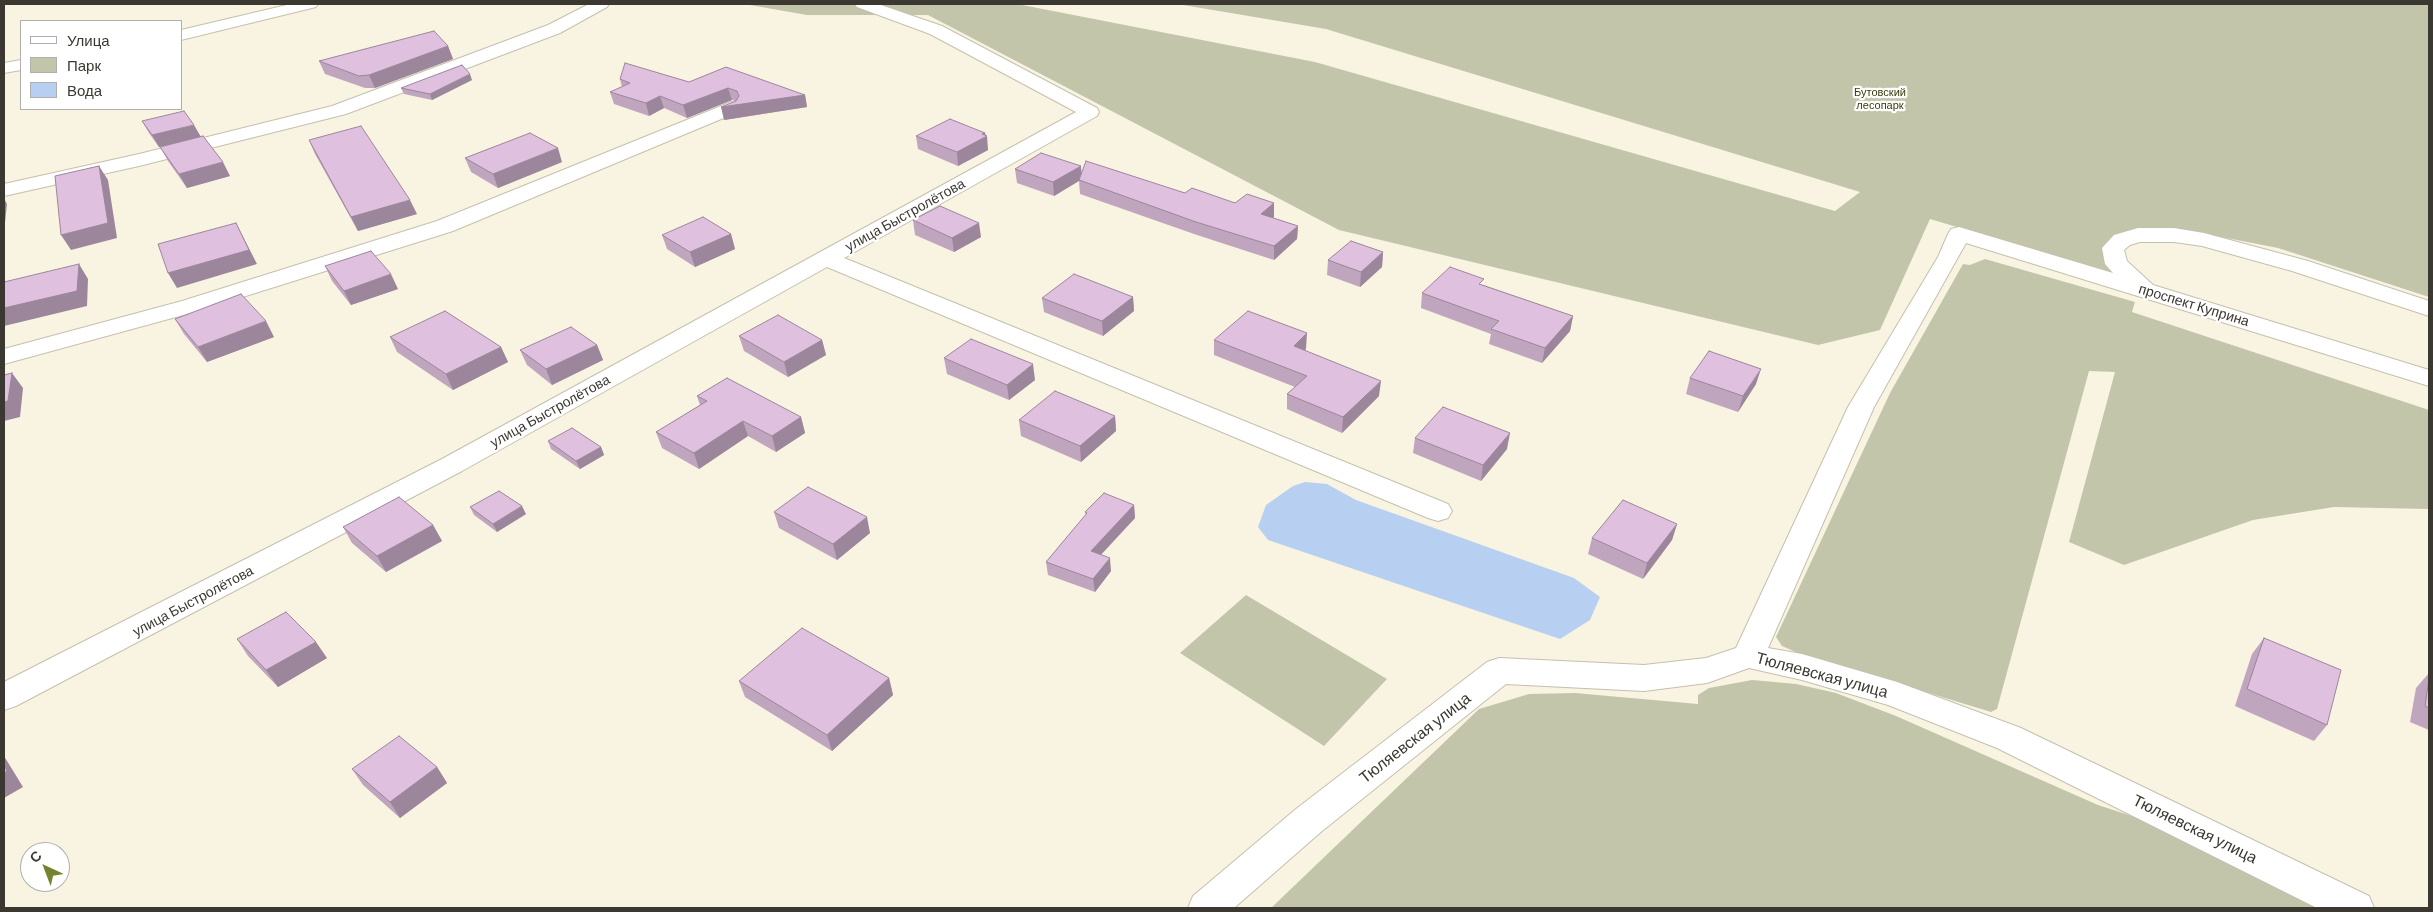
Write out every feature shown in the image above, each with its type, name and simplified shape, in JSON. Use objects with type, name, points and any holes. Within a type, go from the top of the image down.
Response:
[{"type":"street","points":[[182,34],[310,4]]},
{"type":"street","points":[[4,190],[139,160],[339,110],[554,30],[601,4]]},
{"type":"street","name":"улица Быстролётова","points":[[4,697],[452,465],[828,259],[1090,112],[936,30],[863,4]]},
{"type":"street","points":[[4,68],[20,65]]},
{"type":"street","points":[[4,357],[190,306],[445,226],[731,108]]},
{"type":"street","name":"проспект Куприна","points":[[1748,656],[1861,406],[1949,257],[1959,234],[2429,378]]},
{"type":"street","points":[[2149,291],[2121,270],[2114,259],[2114,248],[2122,240],[2138,235],[2174,234],[2204,240],[2300,266],[2429,309]]},
{"type":"street","points":[[828,259],[1438,511]]},
{"type":"street","name":"Тюляевская улица","points":[[1208,908],[1309,820],[1500,671],[1644,678],[1707,670],[1748,656],[1802,667],[1897,695],[2009,738],[2355,908]]},
{"type":"green space","name":"Бутовский лесопарк","points":[[744,4],[1017,4],[1315,62],[1835,211],[1860,192],[1326,29],[1177,4],[2429,4],[2429,297],[2278,248],[2201,233],[2116,239],[2116,272],[2109,272],[1930,219],[1880,330],[1818,345],[1339,230],[928,15],[807,15]]},
{"type":"green space","points":[[1985,259],[2135,302],[2132,312],[2429,410],[2429,509],[2334,507],[2253,520],[2124,565],[2069,542],[2115,372],[2089,371],[1997,709],[1991,712],[1798,653],[1782,646],[1776,637],[1890,393],[1963,264],[1970,265]]},
{"type":"green space","points":[[1246,595],[1387,679],[1324,746],[1180,653]]},
{"type":"green space","points":[[1752,680],[1796,684],[1836,693],[1896,716],[2098,805],[2144,820],[2324,908],[1271,908],[1479,709],[1529,694],[1575,693],[1698,704],[1698,695],[1709,688]]},
{"type":"water","points":[[1305,482],[1327,484],[1356,500],[1574,578],[1600,597],[1590,620],[1560,639],[1268,540],[1258,527],[1266,505],[1293,486]]},
{"type":"building","points":[[434,31],[448,46],[369,75],[359,76],[319,61]]},
{"type":"building","points":[[625,63],[689,82],[726,67],[805,95],[721,107],[736,101],[739,96],[737,91],[728,88],[683,105],[660,96],[646,103],[610,92],[630,83],[620,79]]},
{"type":"building","points":[[462,65],[470,74],[430,94],[401,88]]},
{"type":"building","points":[[184,111],[194,125],[152,135],[142,121]]},
{"type":"building","points":[[950,119],[985,133],[982,134],[987,136],[957,152],[916,136]]},
{"type":"building","points":[[361,126],[410,200],[351,217],[309,140]]},
{"type":"building","points":[[530,133],[558,148],[493,174],[465,158]]},
{"type":"building","points":[[203,136],[223,162],[179,174],[160,147]]},
{"type":"building","points":[[1041,153],[1081,166],[1053,182],[1015,169]]},
{"type":"building","points":[[1086,161],[1185,193],[1192,188],[1235,203],[1247,194],[1274,203],[1261,214],[1298,226],[1274,246],[1196,222],[1079,180]]},
{"type":"building","points":[[99,166],[108,223],[61,235],[55,176]]},
{"type":"building","points":[[940,206],[979,223],[952,238],[913,220]]},
{"type":"building","points":[[703,217],[731,234],[690,252],[662,235]]},
{"type":"building","points":[[236,223],[249,250],[168,273],[158,244]]},
{"type":"building","points":[[1351,241],[1383,252],[1361,272],[1328,260]]},
{"type":"building","points":[[371,251],[391,274],[344,291],[325,266]]},
{"type":"building","points":[[79,264],[77,291],[4,308],[4,282]]},
{"type":"building","points":[[1450,267],[1484,279],[1479,284],[1573,316],[1545,348],[1491,329],[1499,321],[1422,293]]},
{"type":"building","points":[[1074,274],[1133,297],[1102,321],[1042,298]]},
{"type":"building","points":[[241,294],[266,321],[198,347],[175,319]]},
{"type":"building","points":[[445,311],[501,347],[446,374],[390,337]]},
{"type":"building","points":[[1248,311],[1307,333],[1294,346],[1381,381],[1343,417],[1287,394],[1307,376],[1214,340]]},
{"type":"building","points":[[778,315],[822,340],[784,362],[739,336]]},
{"type":"building","points":[[571,327],[597,345],[546,369],[520,350]]},
{"type":"building","points":[[971,339],[1033,364],[1007,385],[944,358]]},
{"type":"building","points":[[1709,351],[1761,369],[1743,396],[1690,378]]},
{"type":"building","points":[[12,373],[8,401],[4,402],[4,375]]},
{"type":"building","points":[[727,378],[801,417],[772,436],[743,421],[694,453],[656,432],[707,401],[697,396]]},
{"type":"building","points":[[1055,391],[1115,416],[1080,446],[1019,420]]},
{"type":"building","points":[[1443,407],[1510,433],[1483,465],[1415,438]]},
{"type":"building","points":[[572,428],[601,447],[576,461],[548,441]]},
{"type":"building","points":[[808,487],[867,517],[833,544],[774,512]]},
{"type":"building","points":[[499,491],[522,506],[493,524],[470,507]]},
{"type":"building","points":[[1104,493],[1134,505],[1091,551],[1110,558],[1093,579],[1046,562],[1087,513],[1085,512]]},
{"type":"building","points":[[399,497],[433,525],[377,556],[343,527]]},
{"type":"building","points":[[1623,500],[1677,524],[1647,563],[1592,538]]},
{"type":"building","points":[[286,612],[316,642],[266,670],[237,639]]},
{"type":"building","points":[[802,628],[889,678],[827,735],[739,681]]},
{"type":"building","points":[[2264,638],[2341,670],[2327,725],[2247,689]]},
{"type":"building","points":[[2429,679],[2429,708],[2425,706]]},
{"type":"building","points":[[399,736],[437,767],[390,802],[352,769]]}]
